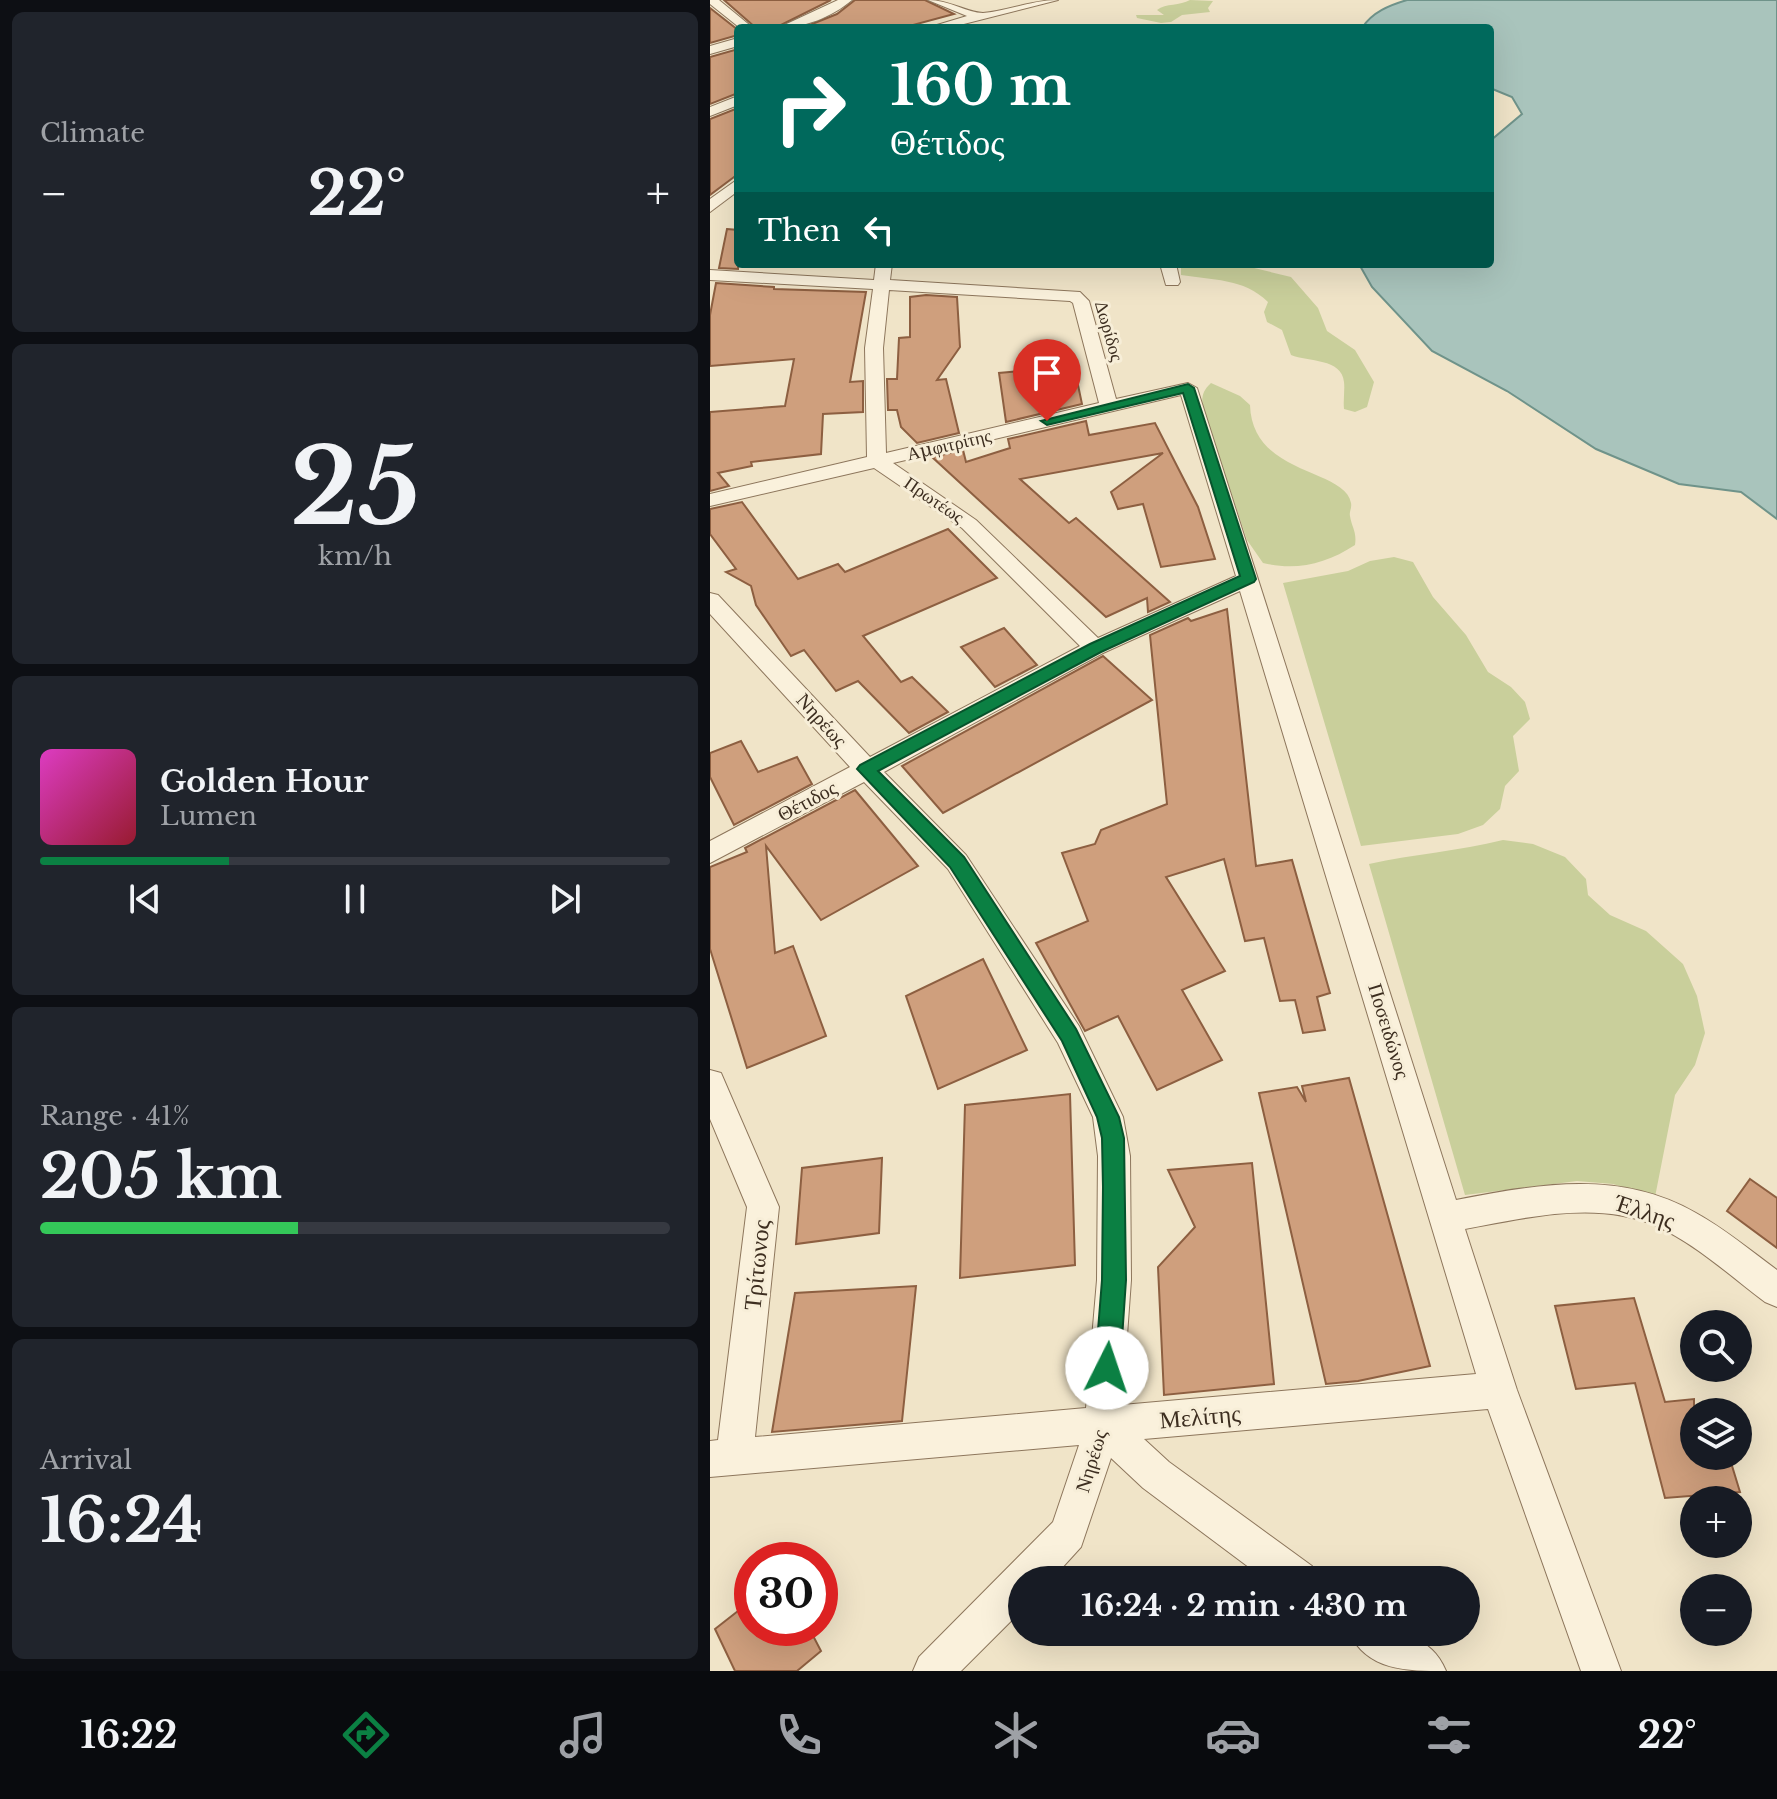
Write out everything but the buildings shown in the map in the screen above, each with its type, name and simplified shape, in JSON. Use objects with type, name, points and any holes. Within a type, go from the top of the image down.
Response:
[{"type":"street","points":[[712,0],[742,24]]},
{"type":"street","points":[[795,24],[822,14],[846,0]]},
{"type":"street","points":[[934,0],[980,17]]},
{"type":"street","points":[[950,24],[1052,0]]},
{"type":"street","points":[[710,50],[734,43]]},
{"type":"street","points":[[710,112],[734,102]]},
{"type":"street","points":[[710,207],[734,186]]},
{"type":"street","points":[[877,461],[874,348],[883,268]]},
{"type":"street","points":[[1169,268],[1172,282]]},
{"type":"street","name":"Δωρίδος","points":[[710,275],[1077,297],[1109,407]]},
{"type":"street","name":"Αμφιτρίτης","points":[[710,500],[1188,388]]},
{"type":"street","name":"Ποσειδώνος","points":[[1188,388],[1499,1390],[1601,1671]]},
{"type":"street","name":"Πρωτέως","points":[[877,461],[969,524],[1095,648]]},
{"type":"street","name":"Θέτιδος","points":[[710,853],[1095,648],[1248,579]]},
{"type":"street","name":"Νηρέως","points":[[710,600],[866,769],[957,862],[1069,1035],[1108,1117],[1114,1156],[1114,1280],[1103,1426],[1068,1534],[1037,1566]]},
{"type":"street","name":"Τρίτωνος","points":[[710,1083],[763,1207],[722,1458]]},
{"type":"street","name":"Έλλης","points":[[1446,1217],[1534,1201],[1602,1197],[1625,1202],[1649,1208],[1684,1225],[1777,1290]]},
{"type":"street","name":"Μελίτης","points":[[722,1458],[1499,1390]]},
{"type":"street","points":[[1103,1426],[1156,1475],[1279,1566]]},
{"type":"street","name":"Νηρέως","points":[[933,1671],[1008,1596]]},
{"type":"street","points":[[1389,1646],[1426,1671]]},
{"type":"green space","points":[[1190,0],[1213,1],[1208,8],[1210,12],[1182,15],[1171,22],[1161,23],[1137,18],[1136,15],[1164,15],[1157,10]]},
{"type":"green space","points":[[1181,268],[1254,268],[1291,277],[1318,308],[1327,331],[1355,350],[1374,382],[1367,407],[1355,412],[1344,409],[1342,374],[1323,362],[1291,355],[1282,330],[1267,322],[1264,312],[1268,302],[1259,294],[1227,281],[1181,275]]},
{"type":"green space","points":[[1211,383],[1240,396],[1250,405],[1255,428],[1266,445],[1281,458],[1345,492],[1351,503],[1355,545],[1333,557],[1310,564],[1287,566],[1263,563],[1247,540],[1204,413],[1203,396]]},
{"type":"green space","points":[[1394,557],[1413,562],[1433,597],[1466,635],[1488,672],[1511,687],[1525,702],[1530,719],[1513,736],[1519,771],[1505,786],[1500,809],[1483,825],[1458,834],[1361,846],[1283,583],[1348,571],[1370,561]]},
{"type":"green space","points":[[1503,840],[1533,844],[1565,857],[1586,879],[1588,895],[1610,915],[1646,931],[1683,964],[1697,996],[1705,1033],[1695,1065],[1675,1095],[1655,1197],[1613,1184],[1577,1181],[1465,1195],[1369,864]]},
{"type":"water","points":[[1407,0],[1777,0],[1777,519],[1741,492],[1679,484],[1596,449],[1507,391],[1432,351],[1372,287],[1361,268],[1494,268],[1494,138],[1522,114],[1512,97],[1494,90],[1494,24],[1365,24],[1388,7]]},
{"type":"route","points":[[1047,421],[1188,388],[1248,579],[1095,648],[866,769],[957,862],[1069,1035],[1108,1117],[1114,1156],[1114,1280],[1107,1368]]}]
